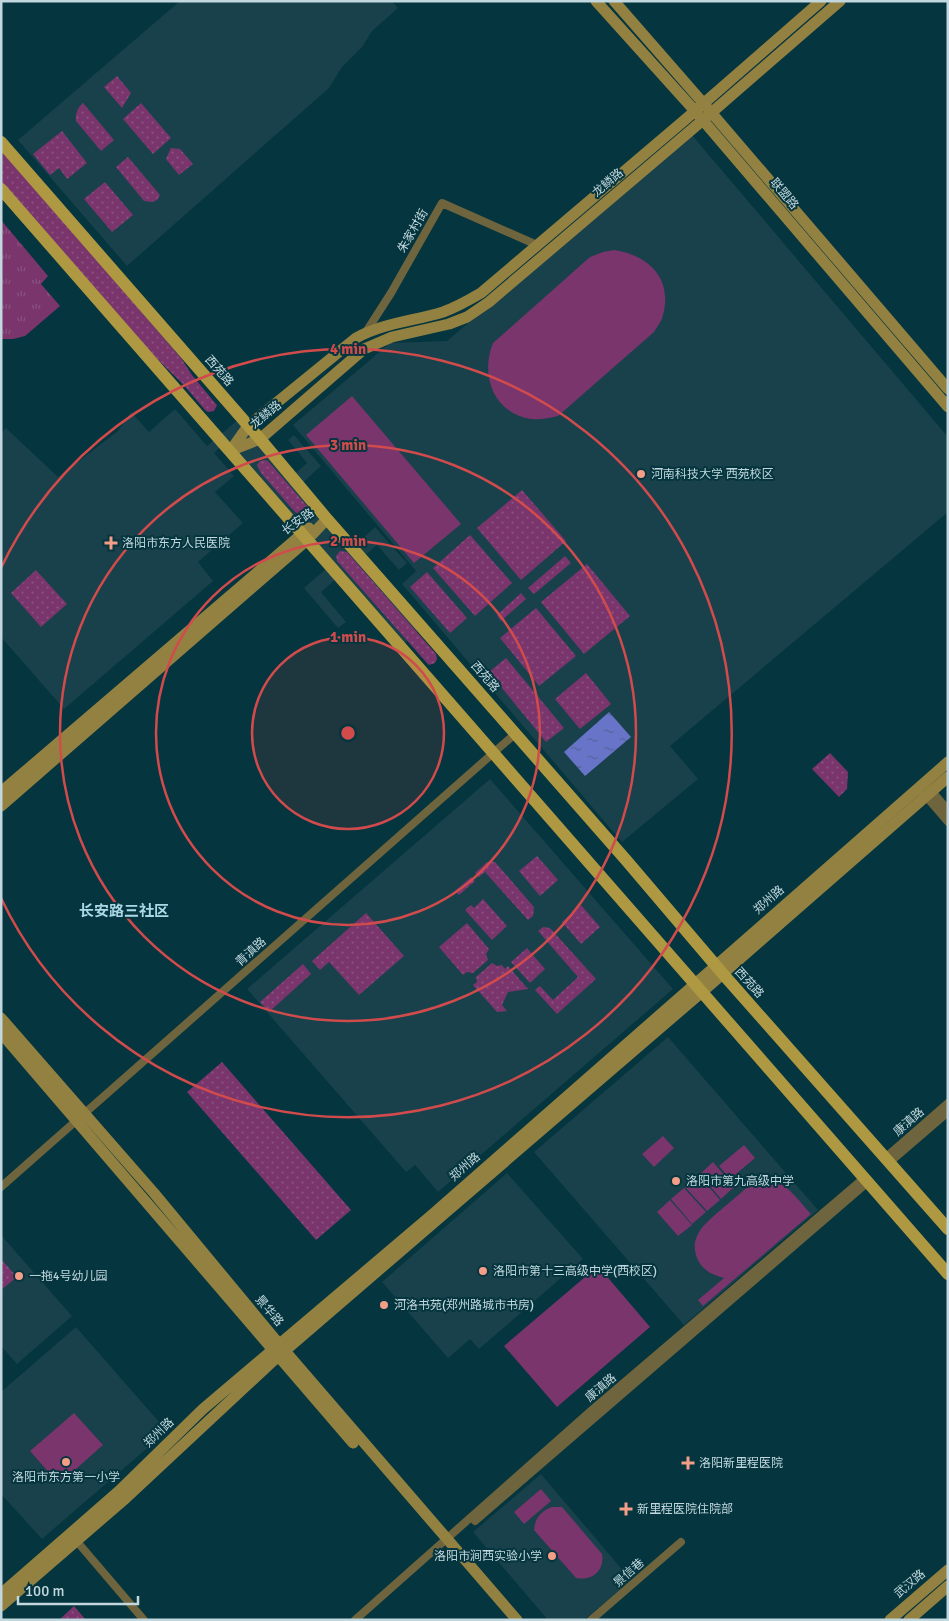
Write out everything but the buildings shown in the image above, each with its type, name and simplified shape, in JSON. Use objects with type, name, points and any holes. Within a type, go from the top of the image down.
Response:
[{"type":"main road","name":"联盟路","points":[[596,1],[704,112],[948,389]]},
{"type":"main road","name":"联盟路","points":[[614,1],[948,406]]},
{"type":"main road","name":"龙鳞路","points":[[230,451],[260,439],[364,350],[392,337],[449,324],[467,317],[479,309],[704,112],[821,1]]},
{"type":"main road","name":"龙鳞路","points":[[230,451],[248,426],[356,338],[366,332],[457,307],[481,293],[537,245],[840,1]]},
{"type":"main road","name":"西苑路","points":[[1,142],[260,439],[327,519],[516,733],[719,970],[948,1229]]},
{"type":"main road","points":[[1,189],[948,1274]]},
{"type":"main road","name":"长安路","points":[[1,792],[327,519]]},
{"type":"main road","name":"长安路","points":[[1,806],[304,537]]},
{"type":"main road","name":"郑州路","points":[[1,1606],[203,1409],[279,1350],[440,1207],[719,970],[925,789],[948,762]]},
{"type":"main road","name":"郑州路","points":[[925,789],[948,777]]},
{"type":"main road","name":"景华路","points":[[1,1018],[81,1118],[279,1350],[446,1543],[517,1620]]},
{"type":"main road","name":"景华路","points":[[1,1033],[81,1118]]},
{"type":"main road","name":"郑州路","points":[[1,1594],[73,1537]]},
{"type":"main road","name":"景华路","points":[[446,1543],[507,1620]]},
{"type":"main road","name":"武汉路","points":[[890,1620],[948,1570]]},
{"type":"main road","points":[[909,1620],[948,1586]]},
{"type":"street","name":"朱家村街","points":[[366,332],[391,293],[442,203],[537,245]]},
{"type":"street","name":"青滇路","points":[[1,1187],[516,733]]},
{"type":"street","points":[[925,789],[948,810]]},
{"type":"street","points":[[925,789],[948,822]]},
{"type":"street","name":"康滇路","points":[[888,1159],[948,1103]]},
{"type":"street","name":"康滇路","points":[[888,1159],[948,1112]]},
{"type":"street","name":"康滇路","points":[[362,1620],[593,1409],[866,1180]]},
{"type":"street","points":[[73,1537],[144,1620]]},
{"type":"street","name":"景信巷","points":[[591,1620],[681,1542]]},
{"type":"street","name":"康滇路","points":[[355,1620],[446,1543]]},
{"type":"shaded area","points":[[180,1],[392,1],[398,8],[372,31],[362,47],[342,67],[329,88],[127,266],[18,140]]},
{"type":"shaded area","name":"河南科技大学 西苑校区","points":[[691,134],[948,437],[948,512],[670,746],[698,779],[622,842],[402,584],[416,571],[293,425],[390,343],[447,341]]},
{"type":"shaded area","name":"洛阳市东方人民医院","points":[[175,409],[207,446],[239,419],[290,478],[307,463],[288,440],[294,435],[321,466],[298,487],[351,549],[375,527],[407,563],[399,570],[377,545],[360,560],[420,629],[397,649],[336,579],[321,592],[346,622],[338,628],[304,588],[327,568],[221,446],[214,453],[234,476],[215,492],[243,523],[198,562],[213,581],[64,709],[1,637],[1,433],[6,428],[58,477],[118,431],[131,412],[149,432]]},
{"type":"shaded area","points":[[490,779],[673,989],[438,1192],[415,1165],[406,1172],[247,989]]},
{"type":"shaded area","name":"洛阳市第九高级中学","points":[[668,1037],[818,1210],[684,1325],[534,1152]]},
{"type":"shaded area","name":"洛阳市第十三高级中学(西校区)","points":[[507,1173],[583,1259],[479,1349],[470,1339],[448,1358],[382,1282]]},
{"type":"shaded area","name":"一拖4号幼儿园","points":[[1,1235],[72,1316],[17,1364],[1,1346]]},
{"type":"shaded area","name":"洛阳市东方第一小学","points":[[76,1327],[167,1431],[42,1539],[1,1494],[1,1392]]},
{"type":"shaded area","name":"洛阳市涧西实验小学","points":[[541,1474],[631,1580],[584,1620],[548,1620],[473,1532]]},
{"type":"green space","points":[[117,76],[131,93],[122,108],[104,87]]},
{"type":"green space","points":[[83,103],[114,140],[101,151],[76,121],[77,111]]},
{"type":"green space","points":[[141,103],[171,138],[153,154],[123,119]]},
{"type":"green space","points":[[62,131],[87,163],[67,179],[59,168],[50,175],[33,154]]},
{"type":"green space","points":[[1,148],[181,358],[192,375],[217,405],[214,411],[208,412],[205,410],[183,384],[153,355],[1,182]]},
{"type":"green space","points":[[171,148],[180,149],[193,164],[179,175],[166,159]]},
{"type":"green space","points":[[128,157],[160,195],[157,200],[153,202],[144,201],[116,167]]},
{"type":"green space","points":[[105,182],[133,215],[112,232],[84,199]]},
{"type":"green space","points":[[1,220],[48,276],[41,284],[60,306],[25,336],[13,339],[1,339]]},
{"type":"green space","points":[[614,250],[637,257],[647,263],[661,279],[665,302],[661,322],[654,332],[558,416],[531,419],[507,409],[499,401],[489,380],[489,355],[493,343],[590,257]]},
{"type":"green space","points":[[352,396],[461,524],[414,563],[306,435]]},
{"type":"green space","points":[[260,461],[268,461],[307,506],[308,509],[304,515],[295,512],[261,473],[257,465]]},
{"type":"green space","points":[[522,490],[566,541],[521,580],[477,528]]},
{"type":"green space","points":[[470,535],[512,583],[475,616],[433,568]]},
{"type":"green space","points":[[340,551],[347,552],[436,654],[437,659],[435,663],[429,665],[426,662],[337,561],[336,556]]},
{"type":"green space","points":[[565,556],[571,563],[534,594],[528,588]]},
{"type":"green space","points":[[587,564],[630,616],[584,654],[541,602]]},
{"type":"green space","points":[[36,570],[67,604],[41,627],[11,593]]},
{"type":"green space","points":[[427,572],[467,618],[450,633],[410,587]]},
{"type":"green space","points":[[521,593],[526,599],[501,621],[497,615]]},
{"type":"green space","points":[[536,608],[576,656],[539,686],[500,638]]},
{"type":"green space","points":[[506,658],[564,728],[546,742],[489,672]]},
{"type":"green space","points":[[586,673],[611,704],[580,729],[555,699]]},
{"type":"green space","points":[[830,753],[848,772],[847,789],[839,797],[812,769]]},
{"type":"green space","points":[[537,856],[558,880],[540,896],[519,871]]},
{"type":"green space","points":[[487,862],[495,862],[534,907],[533,916],[528,920],[485,872],[479,877],[475,873]]},
{"type":"green space","points":[[471,877],[475,881],[459,895],[455,891]]},
{"type":"green space","points":[[483,899],[507,926],[492,940],[465,910],[471,905],[474,908]]},
{"type":"green space","points":[[581,905],[600,927],[581,944],[562,922]]},
{"type":"green space","points":[[366,913],[404,956],[359,995],[329,962],[320,970],[312,961]]},
{"type":"green space","points":[[467,923],[489,949],[486,954],[488,960],[473,973],[467,972],[463,975],[439,947]]},
{"type":"green space","points":[[543,927],[550,928],[596,979],[557,1014],[535,990],[540,986],[553,1000],[578,977],[538,931]]},
{"type":"green space","points":[[527,948],[545,969],[530,983],[511,962]]},
{"type":"green space","points":[[492,963],[497,966],[502,965],[505,969],[508,966],[528,989],[508,992],[502,1005],[507,1011],[497,1012],[473,985],[477,982],[476,977]]},
{"type":"green space","points":[[303,964],[311,974],[269,1012],[260,1002]]},
{"type":"green space","points":[[222,1062],[351,1210],[316,1240],[187,1092]]},
{"type":"green space","points":[[663,1136],[674,1148],[654,1167],[642,1154]]},
{"type":"green space","points":[[744,1145],[755,1158],[730,1179],[719,1166]]},
{"type":"green space","points":[[713,1162],[734,1187],[721,1199],[700,1174]]},
{"type":"green space","points":[[699,1175],[720,1200],[707,1211],[685,1187]]},
{"type":"green space","points":[[768,1180],[787,1188],[811,1214],[703,1306],[698,1300],[724,1278],[708,1271],[699,1262],[695,1250],[697,1236],[711,1218],[750,1185]]},
{"type":"green space","points":[[684,1188],[706,1212],[692,1224],[671,1199]]},
{"type":"green space","points":[[670,1200],[692,1225],[678,1236],[657,1212]]},
{"type":"green space","points":[[1,1259],[17,1277],[1,1290]]},
{"type":"green space","points":[[598,1266],[650,1327],[557,1407],[504,1346]]},
{"type":"green space","points":[[74,1413],[103,1445],[59,1484],[30,1451]]},
{"type":"green space","points":[[541,1489],[551,1501],[524,1524],[514,1512]]},
{"type":"green space","points":[[552,1507],[562,1507],[602,1554],[601,1565],[596,1574],[582,1579],[576,1578],[534,1530],[539,1516]]},
{"type":"green space","points":[[74,1606],[86,1620],[59,1620]]},
{"type":"water","points":[[609,712],[631,737],[585,776],[564,752]]},
{"type":"place","name":"河南科技大学 西苑校区","points":[[641,474]]},
{"type":"place","name":"洛阳市东方人民医院","points":[[111,543]]},
{"type":"place","name":"洛阳市第九高级中学","points":[[676,1181]]},
{"type":"place","name":"洛阳市第十三高级中学(西校区)","points":[[483,1271]]},
{"type":"place","name":"一拖4号幼儿园","points":[[19,1276]]},
{"type":"place","name":"河洛书苑(郑州路城市书房)","points":[[384,1305]]},
{"type":"place","name":"洛阳市东方第一小学","points":[[66,1462]]},
{"type":"place","name":"洛阳新里程医院","points":[[688,1463]]},
{"type":"place","name":"新里程医院住院部","points":[[626,1509]]},
{"type":"place","name":"洛阳市涧西实验小学","points":[[552,1556]]},
{"type":"district","name":"长安路三社区","points":[[124,911]]}]
